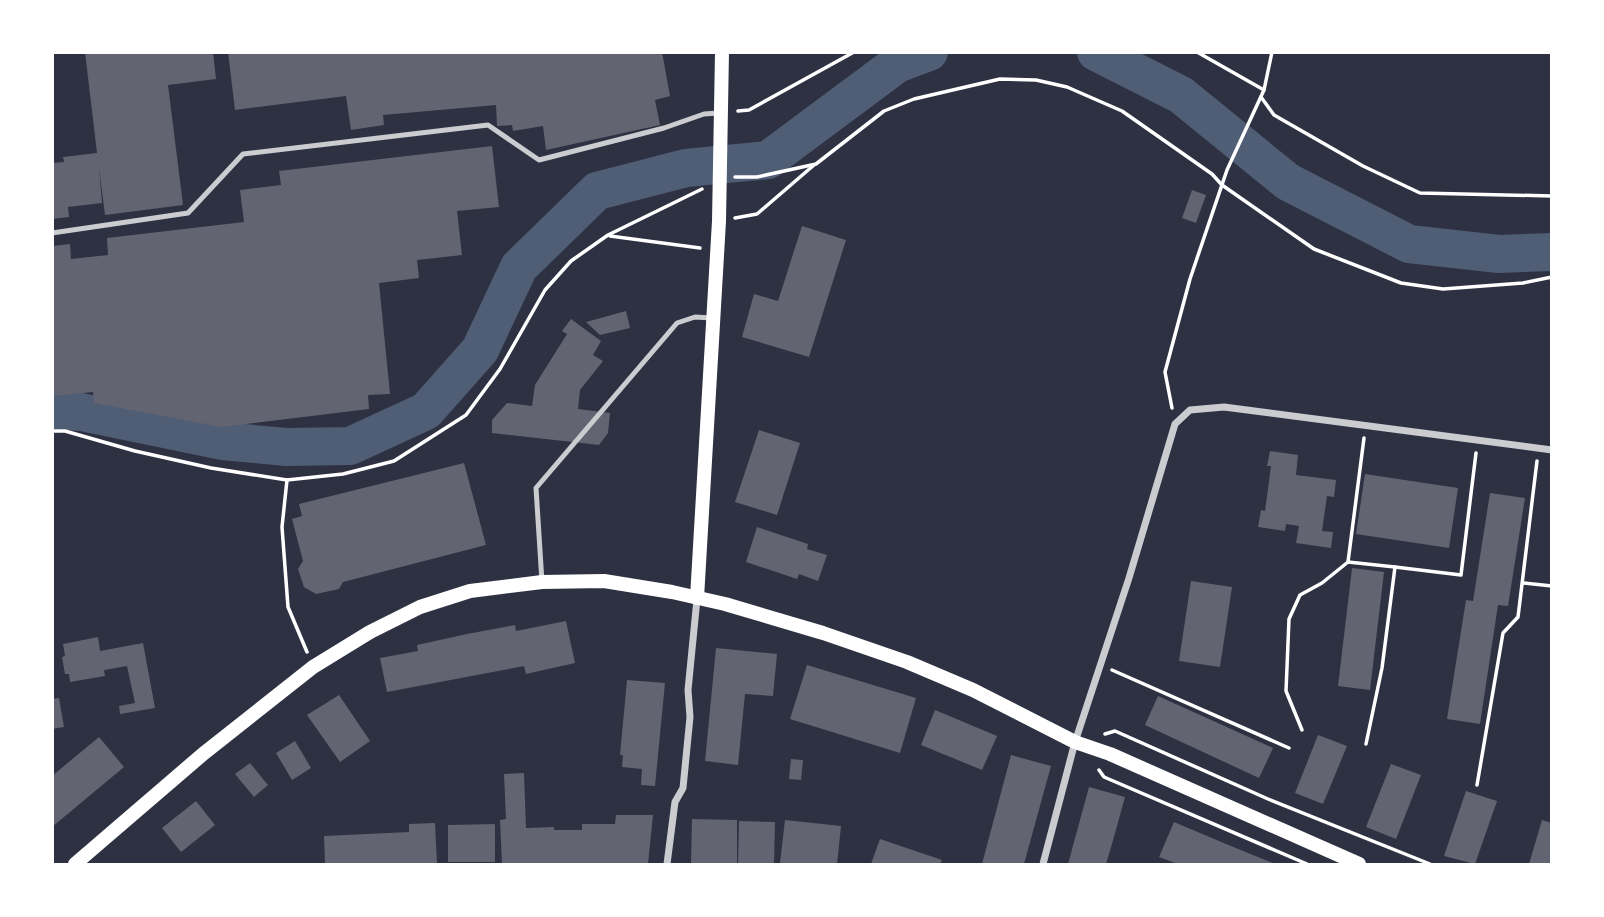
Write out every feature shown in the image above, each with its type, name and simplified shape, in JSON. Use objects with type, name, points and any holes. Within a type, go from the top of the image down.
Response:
[{"type":"main road","points":[[697,598],[719,221],[716,190],[722,52]]},
{"type":"main road","points":[[82,863],[203,754],[313,667],[370,632],[420,607],[470,591],[542,582],[604,581],[697,598],[823,634],[907,662],[972,690],[1075,742],[1110,754],[1359,864]]},
{"type":"street","points":[[1043,864],[1075,742],[1175,424],[1190,410],[1224,407],[1552,450]]},
{"type":"street","points":[[667,864],[675,802],[683,788],[690,717],[688,690],[697,598]]},
{"type":"lane","points":[[52,233],[188,213],[243,154],[488,125],[539,160],[664,128],[704,114],[721,113]]},
{"type":"lane","points":[[542,582],[536,488],[677,323],[695,317],[713,318]]},
{"type":"path","points":[[721,113],[749,110],[854,52]]},
{"type":"path","points":[[1197,52],[1264,90]]},
{"type":"path","points":[[1175,424],[1165,372],[1190,279],[1227,170],[1264,90],[1272,52]]},
{"type":"path","points":[[719,221],[757,214],[884,111],[914,99],[1000,79],[1036,80],[1067,87],[1122,111],[1314,249],[1401,283],[1443,289],[1523,283],[1552,277]]},
{"type":"path","points":[[1261,97],[1274,115],[1363,166],[1420,193],[1552,196]]},
{"type":"path","points":[[733,177],[757,177],[816,164]]},
{"type":"path","points":[[52,431],[65,431],[135,451],[211,468],[287,480],[342,474],[394,461],[466,415],[500,369],[545,290],[571,261],[608,235],[716,190]]},
{"type":"path","points":[[608,235],[717,250]]},
{"type":"path","points":[[1302,730],[1286,691],[1289,619],[1300,595],[1322,583],[1348,562],[1366,426]]},
{"type":"path","points":[[1348,562],[1461,575],[1478,441]]},
{"type":"path","points":[[1476,785],[1503,633],[1518,617],[1539,449]]},
{"type":"path","points":[[287,480],[282,527],[288,607],[313,667]]},
{"type":"path","points":[[1366,744],[1382,668],[1395,567]]},
{"type":"path","points":[[1523,583],[1552,586]]},
{"type":"path","points":[[1101,665],[1289,748]]},
{"type":"path","points":[[1075,742],[1115,731],[1268,799],[1430,864]]},
{"type":"path","points":[[1097,768],[1104,777],[1307,864]]},
{"type":"building","points":[[85,52],[213,52],[216,79],[168,85],[183,205],[105,215],[99,168],[102,203],[68,207],[69,217],[52,219],[52,163],[64,162],[63,157],[97,153]]},
{"type":"building","points":[[228,52],[662,52],[670,96],[655,100],[660,125],[546,150],[543,126],[513,131],[512,125],[497,126],[496,105],[383,115],[384,125],[351,130],[346,96],[235,110]]},
{"type":"building","points":[[492,146],[499,207],[457,211],[462,255],[417,260],[419,278],[379,283],[390,394],[368,395],[369,409],[221,427],[94,403],[93,392],[52,396],[52,246],[70,244],[71,259],[108,255],[107,238],[244,222],[240,190],[281,185],[279,171]]},
{"type":"building","points":[[1192,190],[1206,195],[1196,223],[1182,218]]},
{"type":"building","points":[[802,226],[846,240],[809,357],[742,337],[754,294],[778,301]]},
{"type":"building","points":[[626,311],[630,328],[600,335],[586,322]]},
{"type":"building","points":[[571,319],[601,341],[593,355],[603,361],[580,390],[578,409],[610,413],[608,433],[599,445],[492,433],[492,420],[507,403],[532,406],[535,385],[567,334],[562,331]]},
{"type":"building","points":[[759,430],[800,443],[777,515],[735,502]]},
{"type":"building","points":[[1270,451],[1298,455],[1296,475],[1336,480],[1334,497],[1327,496],[1322,531],[1333,532],[1331,548],[1296,543],[1299,526],[1286,524],[1285,531],[1258,527],[1261,510],[1265,511],[1271,466],[1267,466]]},
{"type":"building","points":[[464,463],[486,545],[343,582],[339,589],[316,594],[304,587],[298,569],[303,561],[292,519],[302,516],[299,504]]},
{"type":"building","points":[[1365,474],[1458,488],[1449,548],[1356,534]]},
{"type":"building","points":[[1490,493],[1525,498],[1508,606],[1498,605],[1480,724],[1447,719],[1466,600],[1473,601]]},
{"type":"building","points":[[757,527],[808,544],[807,549],[827,555],[818,581],[799,574],[797,579],[746,562]]},
{"type":"building","points":[[1352,568],[1384,572],[1370,690],[1338,686]]},
{"type":"building","points":[[1191,581],[1232,587],[1220,667],[1179,661]]},
{"type":"building","points":[[566,621],[575,663],[526,674],[524,666],[387,692],[380,658],[418,651],[417,645],[467,634],[515,625],[516,631]]},
{"type":"building","points":[[98,637],[100,651],[143,643],[155,708],[120,714],[119,706],[135,703],[127,666],[104,670],[105,676],[70,682],[69,674],[65,674],[63,644]]},
{"type":"building","points":[[716,648],[777,654],[773,696],[745,694],[738,765],[705,761]]},
{"type":"building","points":[[807,665],[916,698],[900,753],[790,719]]},
{"type":"building","points":[[627,680],[665,683],[655,786],[641,785],[642,769],[622,767],[623,755],[620,755]]},
{"type":"building","points":[[339,695],[370,741],[340,762],[307,715]]},
{"type":"building","points":[[1158,696],[1273,748],[1259,778],[1145,725]]},
{"type":"building","points":[[59,698],[64,727],[52,729],[52,699]]},
{"type":"building","points":[[935,710],[997,736],[982,770],[921,745]]},
{"type":"building","points":[[1318,735],[1347,746],[1323,804],[1295,793]]},
{"type":"building","points":[[99,737],[124,767],[52,827],[52,776]]},
{"type":"building","points":[[295,741],[311,768],[292,780],[276,753]]},
{"type":"building","points":[[1011,755],[1051,766],[1024,864],[982,864]]},
{"type":"building","points":[[791,759],[803,760],[801,780],[789,779]]},
{"type":"building","points":[[250,763],[268,785],[254,797],[235,774]]},
{"type":"building","points":[[1391,764],[1421,775],[1396,839],[1366,827]]},
{"type":"building","points":[[524,773],[526,828],[582,830],[582,824],[615,824],[616,815],[653,815],[648,864],[502,864],[500,820],[506,819],[504,774]]},
{"type":"building","points":[[1089,787],[1125,797],[1106,864],[1068,864]]},
{"type":"building","points":[[1466,791],[1497,801],[1475,864],[1444,856]]},
{"type":"building","points":[[196,801],[215,825],[181,852],[162,828]]},
{"type":"building","points":[[692,819],[737,820],[737,863],[691,863]]},
{"type":"building","points":[[785,820],[841,826],[837,864],[780,863]]},
{"type":"building","points":[[1542,820],[1552,823],[1552,864],[1529,864]]},
{"type":"building","points":[[739,821],[775,822],[774,864],[738,863]]},
{"type":"building","points":[[1174,822],[1275,864],[1178,864],[1159,857]]},
{"type":"building","points":[[435,823],[437,863],[325,864],[324,836],[409,832],[409,824]]},
{"type":"building","points":[[495,824],[495,862],[448,862],[448,825]]},
{"type":"building","points":[[880,839],[942,860],[940,864],[871,864]]},
{"type":"waterway","points":[[52,410],[81,412],[222,441],[286,447],[350,446],[426,411],[480,350],[519,267],[597,191],[686,168],[768,160],[897,64],[929,52]]},
{"type":"waterway","points":[[1096,52],[1181,95],[1288,182],[1409,244],[1499,254],[1552,252]]}]
